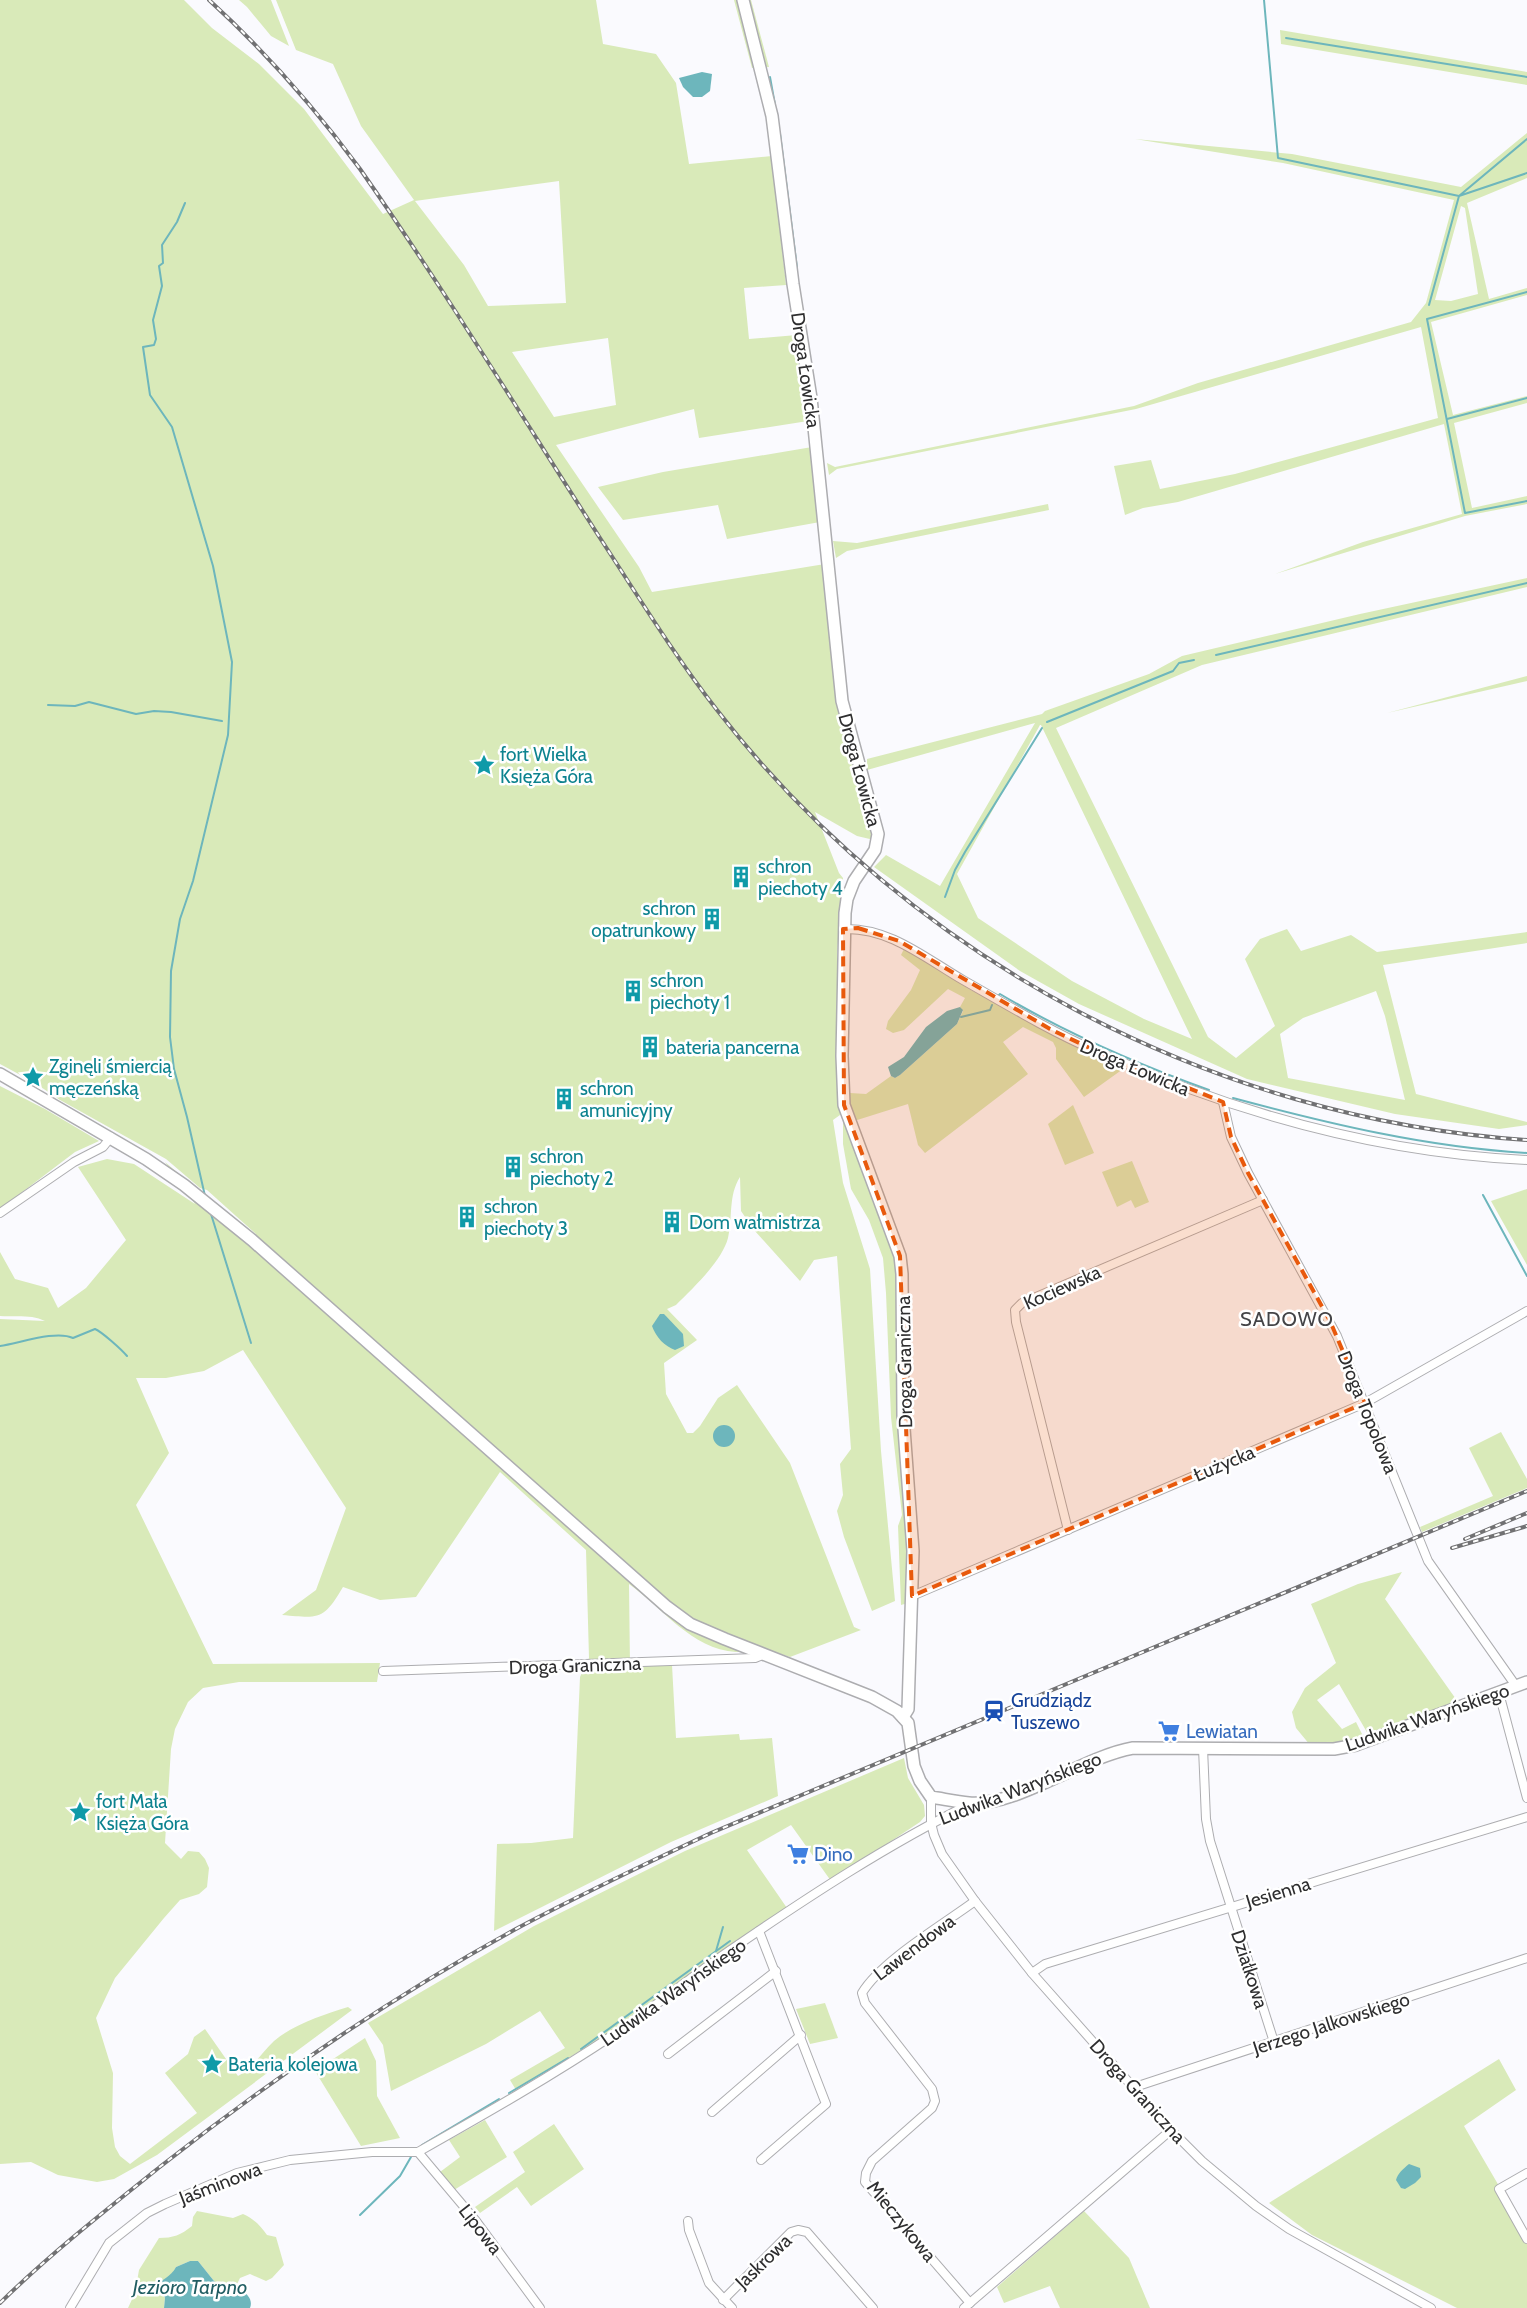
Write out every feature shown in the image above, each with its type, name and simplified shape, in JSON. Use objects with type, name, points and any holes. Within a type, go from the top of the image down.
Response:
[{"type":"street","name":"Droga Łowicka","points":[[743,0],[772,116],[793,284],[811,398],[842,701],[878,834],[876,850],[854,881],[847,899],[843,929],[858,928],[899,941],[1050,1029],[1113,1058],[1223,1102],[1327,1131],[1374,1141],[1471,1155],[1527,1160]]},
{"type":"street","name":"Droga Graniczna","points":[[843,929],[844,1105],[900,1256],[902,1274],[903,1415],[913,1551],[908,1709],[903,1716]]},
{"type":"street","points":[[0,1074],[111,1137],[171,1175],[252,1240],[690,1624],[725,1640],[766,1654],[872,1698],[903,1716],[909,1729],[914,1766],[920,1781],[931,1797],[970,1804]]},
{"type":"street","name":"Droga Topolowa","points":[[1223,1102],[1231,1137],[1263,1200],[1330,1321],[1428,1561],[1522,1684]]},
{"type":"street","points":[[0,1213],[74,1162],[103,1147],[111,1137]]},
{"type":"street","name":"Kociewska","points":[[1068,1530],[1016,1322],[1015,1310],[1024,1302],[1263,1200]]},
{"type":"street","name":"Łużycka","points":[[912,1596],[1365,1403],[1527,1311]]},
{"type":"street","name":"Droga Graniczna","points":[[383,1670],[755,1658],[766,1654]]},
{"type":"street","name":"Ludwika Waryńskiego","points":[[418,2152],[508,2101],[617,2032],[759,1931],[931,1823],[970,1804],[1018,1794],[1116,1751],[1151,1747],[1312,1750],[1356,1745],[1522,1684]]},
{"type":"street","points":[[1498,1693],[1527,1798]]},
{"type":"street","name":"Działkowa","points":[[1203,1748],[1207,1830],[1229,1906],[1274,2042]]},
{"type":"street","name":"Droga Graniczna","points":[[931,1797],[931,1823],[942,1854],[1032,1973],[1171,2130],[1202,2161],[1256,2206],[1289,2229],[1431,2308]]},
{"type":"street","name":"Jesienna","points":[[1032,1973],[1045,1964],[1229,1906],[1527,1817]]},
{"type":"street","name":"Lawendowa","points":[[899,2047],[865,2003],[862,1993],[869,1981],[890,1963],[976,1901]]},
{"type":"street","points":[[759,1931],[826,2104],[761,2160]]},
{"type":"street","name":"Jerzego Jalkowskiego","points":[[1134,2089],[1141,2085],[1527,1958]]},
{"type":"street","points":[[668,2054],[776,1971]]},
{"type":"street","points":[[712,2112],[800,2035]]},
{"type":"street","name":"Mieczykowa","points":[[899,2047],[932,2089],[935,2100],[932,2108],[872,2161],[866,2173],[865,2182],[967,2306],[1171,2130]]},
{"type":"street","name":"Jaśminowa","points":[[70,2308],[109,2244],[134,2222],[165,2204],[237,2173],[290,2160],[372,2152],[418,2152]]},
{"type":"street","name":"Lipowa","points":[[418,2152],[476,2222],[540,2308]]},
{"type":"street","points":[[1527,2173],[1499,2189],[1527,2239]]},
{"type":"street","points":[[688,2221],[688,2230],[709,2283],[732,2308]]},
{"type":"street","name":"Jaskrowa","points":[[724,2300],[790,2232],[798,2230],[807,2232],[872,2308]]},
{"type":"highlighted area","points":[[858,928],[899,941],[1050,1029],[1096,1051],[1223,1102],[1231,1137],[1248,1173],[1330,1321],[1365,1403],[912,1596],[900,1256],[844,1105],[843,929]]},
{"type":"green space","points":[[0,0],[184,0],[212,28],[259,64],[304,109],[383,214],[414,200],[361,126],[333,64],[296,50],[276,0],[596,0],[603,44],[656,54],[676,83],[689,164],[772,156],[786,285],[744,288],[749,339],[797,335],[808,421],[699,438],[694,409],[556,445],[639,567],[652,592],[825,564],[851,756],[874,840],[857,836],[815,812],[839,873],[843,878],[837,954],[838,1042],[844,1094],[840,1115],[833,1120],[843,1183],[870,1269],[881,1451],[895,1601],[872,1611],[844,1537],[837,1511],[843,1495],[840,1464],[851,1449],[837,1256],[814,1260],[800,1281],[754,1230],[741,1211],[740,1177],[734,1192],[728,1238],[725,1247],[720,1256],[698,1282],[676,1305],[667,1309],[697,1340],[664,1363],[666,1394],[687,1433],[693,1433],[700,1426],[718,1398],[737,1385],[790,1463],[854,1627],[861,1630],[790,1657],[754,1645],[738,1652],[720,1649],[705,1643],[678,1626],[629,1584],[630,1666],[672,1665],[676,1738],[739,1734],[740,1740],[772,1738],[778,1796],[671,1842],[494,1931],[497,1844],[531,1843],[573,1838],[580,1677],[589,1658],[586,1550],[500,1472],[416,1597],[380,1600],[343,1587],[325,1612],[319,1615],[304,1617],[282,1615],[316,1590],[346,1508],[243,1350],[204,1371],[166,1378],[136,1378],[169,1453],[136,1505],[213,1664],[380,1663],[377,1682],[239,1682],[203,1688],[188,1702],[175,1729],[171,1749],[165,1843],[181,1859],[188,1851],[199,1852],[209,1868],[207,1887],[199,1894],[180,1900],[164,1918],[115,1978],[96,2018],[113,2073],[112,2128],[115,2147],[120,2156],[130,2164],[197,2113],[165,2073],[188,2054],[194,2037],[205,2029],[238,2076],[253,2064],[274,2041],[290,2030],[329,2013],[348,2007],[352,2010],[157,2155],[114,2179],[97,2182],[58,2175],[31,2162],[0,2164],[0,1319],[45,1321],[29,1317],[0,1316],[0,1252],[15,1279],[48,1288],[58,1308],[86,1288],[126,1240],[78,1167],[107,1159],[134,1164],[195,1204],[165,1162],[254,1238],[256,1234],[207,1190],[200,1188],[166,1159],[60,1100],[35,1083],[39,1076],[30,1071],[26,1078],[0,1064]],"holes":[[[559,181],[566,303],[488,306],[464,265],[415,201]],[[608,338],[616,405],[554,417],[512,352]]]},
{"type":"green space","points":[[239,0],[271,0],[289,46],[271,36]]},
{"type":"green space","points":[[734,0],[751,0],[769,67],[752,68]]},
{"type":"green space","points":[[1280,30],[1527,72],[1527,85],[1281,44]]},
{"type":"green space","points":[[1527,133],[1527,178],[1467,203],[1489,299],[1527,288],[1527,295],[1431,322],[1453,415],[1527,396],[1527,403],[1454,423],[1472,508],[1527,496],[1527,504],[1465,516],[1275,574],[1363,542],[1462,514],[1444,424],[1178,502],[1143,508],[1125,515],[1114,466],[1151,460],[1160,489],[1235,474],[1438,418],[1421,327],[1136,409],[837,469],[829,475],[827,463],[835,467],[1134,406],[1198,383],[1411,322],[1426,303],[1454,200],[1283,163],[1135,139],[1292,154],[1461,187]],"holes":[[[1461,206],[1465,208],[1478,294],[1451,301],[1435,300]]]},
{"type":"green space","points":[[812,447],[820,522],[727,539],[718,505],[623,520],[598,487],[663,472]]},
{"type":"green space","points":[[1048,504],[1049,510],[847,551],[836,558],[833,541],[857,543]]},
{"type":"green space","points":[[1527,578],[1527,587],[1202,665],[1056,728],[1208,1037],[1236,1058],[1275,1026],[1245,959],[1260,939],[1287,929],[1301,951],[1351,935],[1377,952],[1527,932],[1527,943],[1383,965],[1416,1094],[1527,1122],[1527,1125],[1499,1129],[1395,1114],[1247,1079],[1079,1004],[1020,971],[874,867],[886,855],[940,886],[1035,723],[867,770],[867,759],[1042,714],[1045,711],[1149,674],[1182,656],[1360,614]],"holes":[[[1041,725],[1192,1039],[1144,1019],[1072,981],[978,918],[957,874]],[[1376,991],[1385,1016],[1405,1100],[1288,1078],[1280,1034],[1303,1018]]]},
{"type":"green space","points":[[1527,676],[1527,681],[1387,713]]},
{"type":"green space","points":[[905,947],[969,989],[1123,1069],[1084,1097],[1056,1059],[1056,1048],[1053,1042],[1023,1027],[1003,1042],[1028,1074],[925,1153],[918,1145],[908,1104],[854,1121],[848,1106],[850,1093],[866,1094],[891,1076],[895,1078],[900,1075],[957,1024],[963,1011],[960,1007],[965,998],[948,989],[904,1030],[893,1033],[886,1029],[888,1021],[911,990],[920,970],[901,955]]},
{"type":"green space","points":[[0,1086],[45,1109],[99,1141],[75,1152],[0,1209]]},
{"type":"green space","points":[[1073,1105],[1094,1153],[1065,1165],[1048,1124]]},
{"type":"green space","points":[[843,1118],[895,1257],[910,1552],[908,1603],[901,1605],[898,1526],[902,1515],[891,1417],[883,1258],[869,1220],[851,1189],[843,1144]]},
{"type":"green space","points":[[1132,1161],[1149,1202],[1135,1208],[1131,1200],[1117,1207],[1102,1172]]},
{"type":"green space","points":[[1527,1189],[1527,1265],[1491,1201]]},
{"type":"green space","points":[[1501,1432],[1527,1479],[1527,1488],[1422,1532],[1420,1527],[1493,1496],[1469,1448]]},
{"type":"green space","points":[[1402,1572],[1385,1599],[1458,1702],[1368,1734],[1339,1684],[1317,1700],[1342,1729],[1356,1722],[1363,1736],[1336,1744],[1310,1745],[1296,1728],[1292,1712],[1305,1688],[1336,1663],[1311,1604],[1358,1584]]},
{"type":"green space","points":[[904,1758],[908,1778],[924,1805],[925,1816],[920,1822],[831,1881],[791,1825],[747,1850],[787,1908],[598,2040],[516,2090],[510,2080],[565,2048],[540,2011],[486,2044],[391,2091],[383,2045],[368,2023],[534,1926],[685,1851]]},
{"type":"green space","points":[[825,2003],[838,2038],[810,2044],[796,2009]]},
{"type":"green space","points":[[365,2038],[376,2061],[377,2096],[400,2138],[361,2146],[315,2071]]},
{"type":"green space","points":[[1499,2059],[1516,2090],[1464,2126],[1527,2234],[1527,2308],[1457,2308],[1312,2235],[1269,2203]]},
{"type":"green space","points":[[485,2120],[507,2157],[454,2190],[440,2172],[460,2157],[449,2140]]},
{"type":"green space","points":[[554,2124],[584,2169],[531,2206],[517,2187],[480,2213],[475,2207],[525,2172],[513,2152]]},
{"type":"green space","points":[[197,2211],[233,2218],[243,2214],[250,2218],[267,2235],[276,2237],[284,2265],[272,2278],[266,2281],[250,2274],[240,2278],[237,2284],[242,2290],[227,2292],[214,2281],[198,2261],[190,2261],[176,2267],[172,2275],[158,2284],[165,2298],[164,2308],[128,2308],[135,2293],[139,2270],[159,2238],[177,2235],[188,2229],[192,2226],[193,2217]]},
{"type":"green space","points":[[1084,2211],[1129,2258],[1150,2308],[1060,2308],[1050,2286],[1004,2303],[997,2287]]},
{"type":"water","points":[[702,72],[712,74],[710,91],[702,97],[693,97],[683,87],[679,78]]},
{"type":"water","points":[[960,1007],[963,1010],[957,1024],[900,1075],[895,1078],[891,1076],[888,1067],[904,1057],[926,1027],[947,1011]]},
{"type":"water","points":[[660,1314],[664,1314],[683,1334],[684,1346],[675,1350],[664,1344],[658,1337],[652,1326]]},
{"type":"water","points":[[724,1425],[732,1428],[735,1436],[732,1444],[724,1447],[716,1444],[713,1436],[716,1428]]},
{"type":"water","points":[[1409,2164],[1420,2168],[1421,2177],[1405,2189],[1401,2188],[1396,2180],[1399,2173]]},
{"type":"water","name":"Jezioro Tarpno","points":[[190,2261],[198,2261],[214,2281],[227,2292],[242,2290],[250,2300],[250,2308],[164,2308],[165,2298],[162,2290],[155,2288],[176,2267]]},
{"type":"waterway","points":[[1264,0],[1278,158],[1459,196],[1429,305]]},
{"type":"waterway","points":[[1286,38],[1527,77]]},
{"type":"waterway","points":[[770,77],[775,105]]},
{"type":"waterway","points":[[780,134],[797,268]]},
{"type":"waterway","points":[[1527,139],[1459,196],[1527,173]]},
{"type":"waterway","points":[[185,203],[177,222],[162,245],[163,263],[159,266],[162,286],[153,320],[156,339],[154,345],[143,347],[150,395],[172,427],[213,566],[232,662],[228,735],[193,881],[180,919],[171,971],[170,1037],[174,1069],[205,1196]]},
{"type":"waterway","points":[[1527,292],[1427,319],[1465,513],[1527,501]]},
{"type":"waterway","points":[[1447,419],[1527,398]]},
{"type":"waterway","points":[[1216,655],[1527,583]]},
{"type":"waterway","points":[[1047,722],[1173,671],[1179,663],[1194,660]]},
{"type":"waterway","points":[[48,705],[75,706],[89,702],[136,714],[154,711],[171,712],[222,721]]},
{"type":"waterway","points":[[945,897],[955,870],[965,852],[1042,728]]},
{"type":"waterway","points":[[997,997],[1000,994],[1050,1022],[1102,1047],[1155,1070],[1209,1090]]},
{"type":"waterway","points":[[961,1017],[990,1010],[992,1005]]},
{"type":"waterway","points":[[1233,1098],[1306,1117],[1415,1140],[1452,1146],[1527,1153]]},
{"type":"waterway","points":[[1483,1195],[1527,1276]]},
{"type":"waterway","points":[[211,1214],[251,1343]]},
{"type":"waterway","points":[[0,1346],[57,1335],[73,1338],[95,1329],[127,1356]]},
{"type":"waterway","points":[[716,1951],[723,1927]]},
{"type":"waterway","points":[[581,2049],[730,1941]]},
{"type":"waterway","points":[[509,2093],[568,2058]]},
{"type":"waterway","points":[[422,2145],[499,2099]]},
{"type":"waterway","points":[[360,2215],[400,2176],[411,2157]]},
{"type":"railway","points":[[209,0],[250,39],[289,81],[360,169],[452,306],[657,625],[717,710],[794,799],[881,879],[975,950],[1077,1011],[1184,1060],[1295,1099],[1410,1126],[1527,1140]]},
{"type":"railway","points":[[0,2303],[58,2250],[99,2216],[161,2166],[246,2102],[333,2041],[422,1983],[514,1930],[587,1892],[711,1833],[1527,1491]]},
{"type":"railway","points":[[1465,1539],[1527,1513]]},
{"type":"railway","points":[[1452,1548],[1527,1526]]},
{"type":"place","name":"fort Wielka Księża Góra","points":[[484,765]]},
{"type":"place","name":"schron piechoty 4","points":[[741,877]]},
{"type":"place","name":"schron opatrunkowy","points":[[712,919]]},
{"type":"place","name":"schron piechoty 1","points":[[633,991]]},
{"type":"place","name":"bateria pancerna","points":[[650,1047]]},
{"type":"place","name":"Zginęli śmiercią męczeńską","points":[[33,1077]]},
{"type":"place","name":"schron amunicyjny","points":[[564,1099]]},
{"type":"place","name":"schron piechoty 2","points":[[513,1167]]},
{"type":"place","name":"schron piechoty 3","points":[[467,1217]]},
{"type":"place","name":"Dom wałmistrza","points":[[672,1222]]},
{"type":"place","name":"Grudziądz Tuszewo","points":[[994,1711]]},
{"type":"place","name":"Lewiatan","points":[[1169,1731]]},
{"type":"place","name":"fort Mała Księża Góra","points":[[80,1812]]},
{"type":"place","name":"Dino","points":[[798,1854]]},
{"type":"place","name":"Bateria kolejowa","points":[[212,2064]]},
{"type":"district","name":"SADOWO","points":[[1287,1319]]}]
